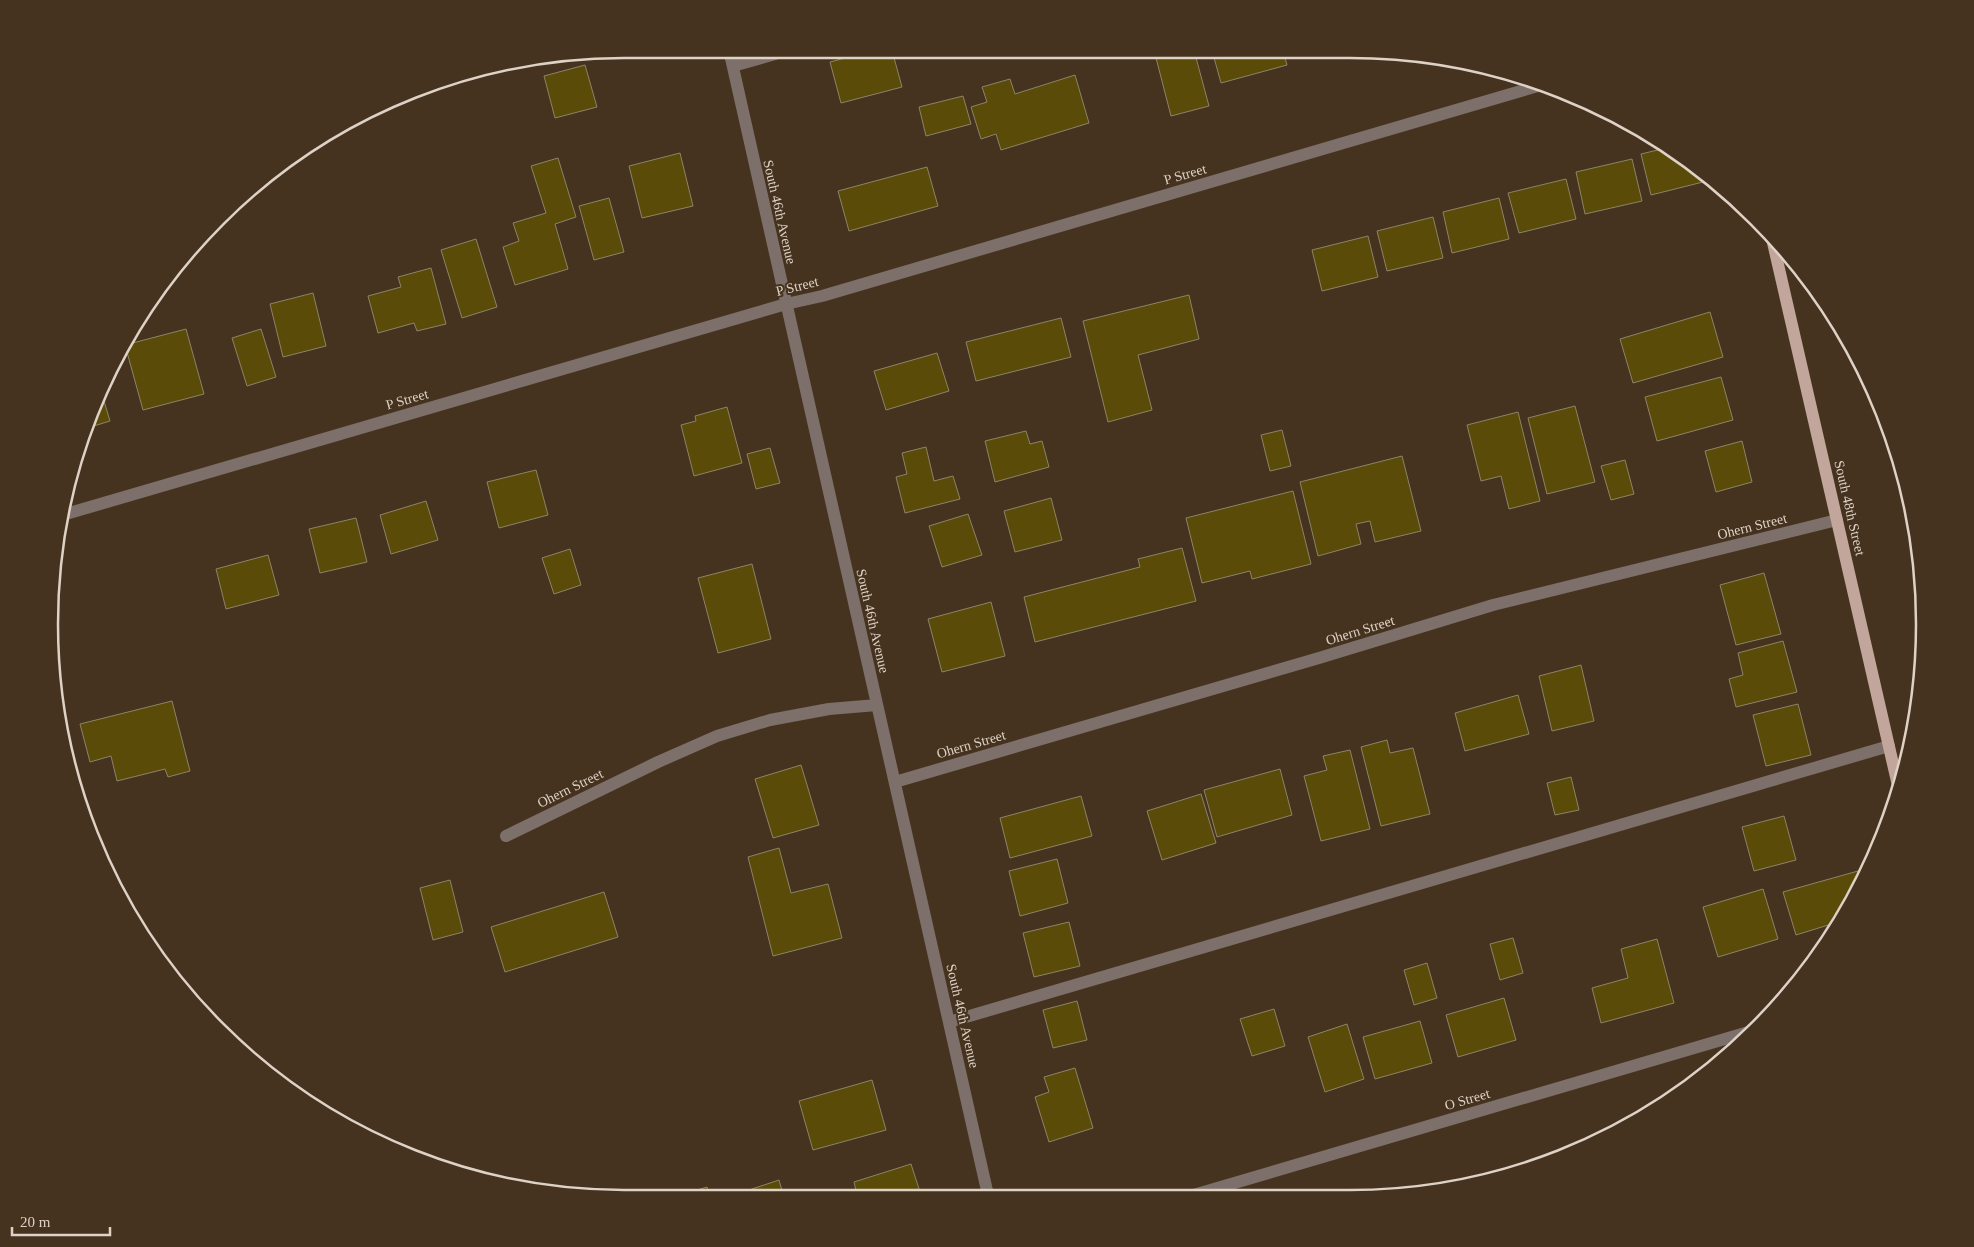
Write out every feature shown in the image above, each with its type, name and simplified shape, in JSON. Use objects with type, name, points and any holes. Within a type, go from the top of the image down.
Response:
[{"type":"main road","name":"South 48th Street","points":[[1774,248],[1896,775]]},
{"type":"street","points":[[731,60],[746,58]]},
{"type":"street","name":"South 46th Avenue","points":[[731,60],[987,1190]]},
{"type":"street","name":"P Street","points":[[68,513],[786,304],[822,296],[1531,88]]},
{"type":"street","name":"Ohern Street","points":[[894,782],[1319,658],[1493,605],[1837,520]]},
{"type":"street","name":"Ohern Street","points":[[506,836],[658,762],[717,736],[770,720],[829,709],[877,705]]},
{"type":"street","points":[[949,1022],[1889,746]]},
{"type":"street","name":"O Street","points":[[1210,1190],[1739,1035]]},
{"type":"building","points":[[845,58],[894,58],[902,87],[841,103],[830,62]]},
{"type":"building","points":[[1156,58],[1196,58],[1209,106],[1171,116]]},
{"type":"building","points":[[1214,58],[1285,58],[1287,65],[1221,83]]},
{"type":"building","points":[[585,65],[597,107],[555,118],[544,76]]},
{"type":"building","points":[[1075,75],[1089,123],[1001,150],[996,134],[981,139],[971,107],[987,102],[982,87],[1010,79],[1015,94]]},
{"type":"building","points":[[963,96],[971,124],[926,136],[919,107]]},
{"type":"building","points":[[1660,150],[1704,182],[1651,195],[1641,154]]},
{"type":"building","points":[[680,153],[693,206],[642,218],[629,166]]},
{"type":"building","points":[[558,158],[576,217],[555,224],[568,269],[515,285],[503,247],[519,241],[513,223],[546,213],[531,166]]},
{"type":"building","points":[[1632,159],[1642,201],[1585,214],[1576,172]]},
{"type":"building","points":[[927,167],[938,206],[849,231],[838,191]]},
{"type":"building","points":[[1566,179],[1576,219],[1519,233],[1508,193]]},
{"type":"building","points":[[609,198],[624,252],[594,260],[579,206]]},
{"type":"building","points":[[1499,198],[1509,239],[1452,253],[1443,212]]},
{"type":"building","points":[[1433,217],[1443,258],[1387,271],[1377,231]]},
{"type":"building","points":[[1368,236],[1378,277],[1322,291],[1312,250]]},
{"type":"building","points":[[476,239],[497,307],[462,318],[441,250]]},
{"type":"building","points":[[431,268],[446,324],[417,331],[414,323],[378,333],[368,296],[401,287],[398,277]]},
{"type":"building","points":[[313,293],[326,346],[283,357],[270,304]]},
{"type":"building","points":[[1189,295],[1199,339],[1138,355],[1152,410],[1108,422],[1083,321]]},
{"type":"building","points":[[1710,312],[1723,357],[1633,383],[1620,339]]},
{"type":"building","points":[[1061,318],[1071,357],[976,381],[966,342]]},
{"type":"building","points":[[186,329],[204,394],[143,410],[127,352],[131,343]]},
{"type":"building","points":[[261,329],[276,377],[247,386],[232,338]]},
{"type":"building","points":[[937,353],[949,391],[886,410],[874,371]]},
{"type":"building","points":[[1721,377],[1733,420],[1657,441],[1645,397]]},
{"type":"building","points":[[104,401],[110,421],[94,426]]},
{"type":"building","points":[[1575,406],[1595,482],[1547,494],[1528,418]]},
{"type":"building","points":[[727,407],[742,463],[694,476],[681,425],[696,421],[695,416]]},
{"type":"building","points":[[1518,412],[1540,501],[1509,509],[1501,476],[1481,481],[1467,425]]},
{"type":"building","points":[[1282,430],[1291,466],[1270,471],[1261,435]]},
{"type":"building","points":[[1026,431],[1030,444],[1042,441],[1049,467],[995,482],[985,441]]},
{"type":"building","points":[[1742,441],[1752,482],[1716,492],[1705,451]]},
{"type":"building","points":[[926,447],[934,481],[953,476],[960,499],[905,513],[896,477],[907,474],[902,453]]},
{"type":"building","points":[[770,448],[780,483],[756,489],[747,454]]},
{"type":"building","points":[[1402,456],[1421,531],[1375,542],[1370,521],[1356,524],[1361,544],[1318,556],[1300,482]]},
{"type":"building","points":[[1625,460],[1634,494],[1611,500],[1601,466]]},
{"type":"building","points":[[536,470],[548,515],[499,528],[487,482]]},
{"type":"building","points":[[1293,491],[1311,564],[1252,579],[1250,571],[1202,583],[1186,518]]},
{"type":"building","points":[[1051,498],[1062,540],[1015,552],[1004,511]]},
{"type":"building","points":[[426,501],[438,540],[391,554],[380,515]]},
{"type":"building","points":[[968,514],[982,555],[942,567],[929,526]]},
{"type":"building","points":[[356,518],[367,562],[320,573],[309,529]]},
{"type":"building","points":[[1182,548],[1196,601],[1035,642],[1024,597],[1140,567],[1138,559]]},
{"type":"building","points":[[570,549],[581,585],[554,594],[542,558]]},
{"type":"building","points":[[268,555],[279,595],[226,609],[216,569]]},
{"type":"building","points":[[752,564],[771,639],[718,653],[698,578]]},
{"type":"building","points":[[1764,573],[1781,634],[1736,645],[1720,585]]},
{"type":"building","points":[[991,602],[1005,656],[942,672],[928,619]]},
{"type":"building","points":[[1783,641],[1797,692],[1736,707],[1729,679],[1743,675],[1738,653]]},
{"type":"building","points":[[1581,665],[1594,721],[1552,731],[1539,676]]},
{"type":"building","points":[[1518,695],[1529,734],[1465,751],[1455,713]]},
{"type":"building","points":[[172,701],[190,771],[168,777],[165,769],[117,781],[111,756],[90,762],[80,724]]},
{"type":"building","points":[[1798,704],[1811,755],[1766,766],[1753,715]]},
{"type":"building","points":[[1387,740],[1390,753],[1413,748],[1430,814],[1381,826],[1361,747]]},
{"type":"building","points":[[1350,750],[1370,829],[1321,841],[1304,776],[1327,770],[1323,756]]},
{"type":"building","points":[[801,765],[819,825],[773,838],[755,779]]},
{"type":"building","points":[[1280,769],[1292,815],[1217,837],[1204,790]]},
{"type":"building","points":[[1571,777],[1579,810],[1555,815],[1547,783]]},
{"type":"building","points":[[1201,794],[1216,843],[1162,860],[1147,811]]},
{"type":"building","points":[[1081,796],[1092,836],[1010,858],[1000,818]]},
{"type":"building","points":[[1784,816],[1796,860],[1754,871],[1742,827]]},
{"type":"building","points":[[779,848],[791,893],[828,884],[842,938],[773,956],[748,857]]},
{"type":"building","points":[[1057,859],[1068,903],[1020,916],[1009,871]]},
{"type":"building","points":[[1858,871],[1859,873],[1829,925],[1796,935],[1783,892]]},
{"type":"building","points":[[450,880],[463,932],[433,940],[420,888]]},
{"type":"building","points":[[1763,889],[1778,939],[1718,957],[1703,907]]},
{"type":"building","points":[[604,892],[618,937],[505,972],[491,927]]},
{"type":"building","points":[[1069,922],[1080,966],[1034,977],[1023,933]]},
{"type":"building","points":[[1513,938],[1523,973],[1500,980],[1490,944]]},
{"type":"building","points":[[1657,939],[1674,1003],[1601,1023],[1592,988],[1628,978],[1621,949]]},
{"type":"building","points":[[1427,963],[1437,998],[1414,1005],[1404,970]]},
{"type":"building","points":[[1504,998],[1516,1040],[1458,1057],[1446,1015]]},
{"type":"building","points":[[1077,1001],[1087,1040],[1053,1048],[1043,1010]]},
{"type":"building","points":[[1274,1009],[1285,1046],[1252,1056],[1240,1019]]},
{"type":"building","points":[[1420,1021],[1432,1063],[1375,1079],[1363,1037]]},
{"type":"building","points":[[1347,1024],[1364,1079],[1325,1092],[1308,1037]]},
{"type":"building","points":[[1075,1068],[1093,1128],[1049,1142],[1035,1097],[1049,1092],[1044,1077]]},
{"type":"building","points":[[872,1080],[886,1130],[813,1150],[799,1101]]},
{"type":"building","points":[[911,1164],[919,1190],[856,1190],[854,1182]]},
{"type":"building","points":[[779,1180],[782,1190],[749,1190]]},
{"type":"building","points":[[707,1187],[708,1190],[697,1190]]}]
